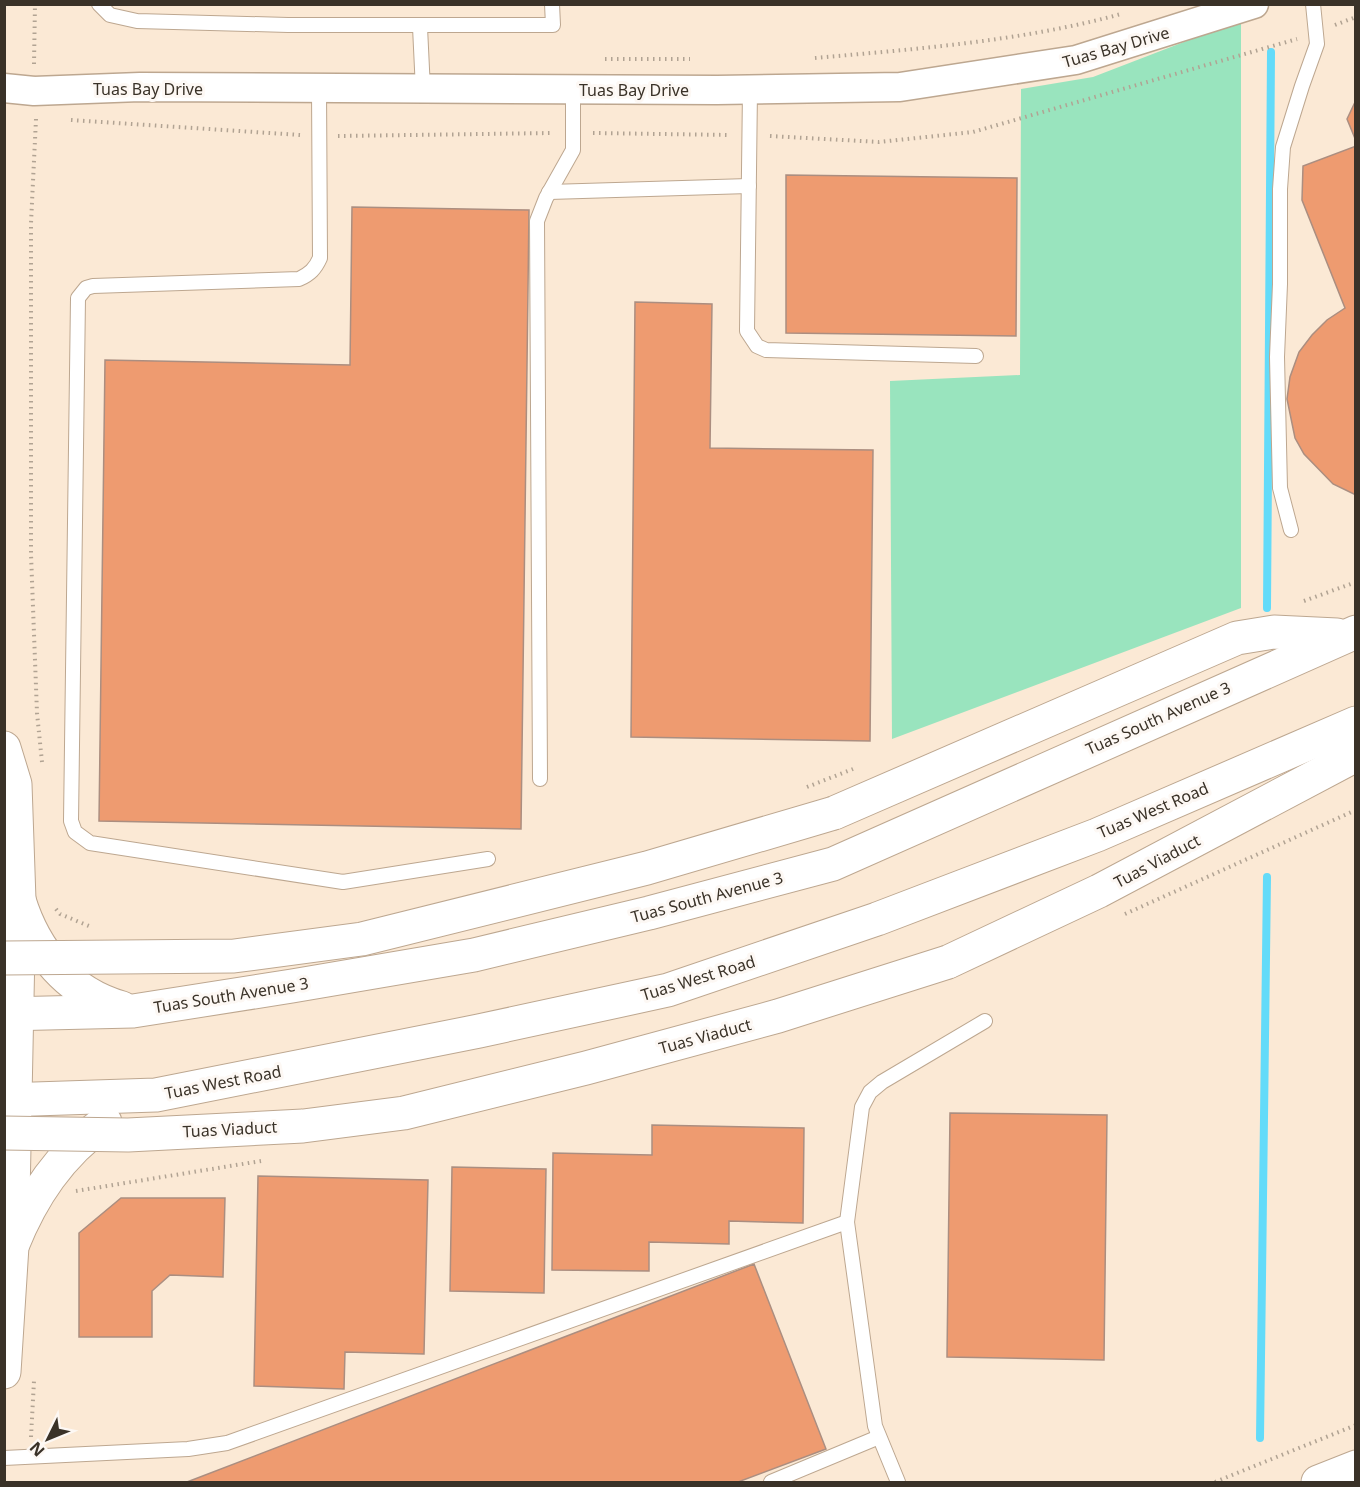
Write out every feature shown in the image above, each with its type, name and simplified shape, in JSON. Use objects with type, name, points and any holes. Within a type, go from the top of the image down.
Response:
[{"type":"main road","points":[[4,958],[234,956],[362,939],[646,868],[834,813],[1237,638],[1274,632],[1350,634]]},
{"type":"main road","name":"Tuas South Avenue 3","points":[[11,1014],[132,1011],[474,955],[649,913],[833,864],[1350,634]]},
{"type":"main road","name":"Tuas West Road","points":[[10,1100],[156,1095],[479,1031],[668,990],[878,919],[1097,835],[1356,723]]},
{"type":"main road","points":[[4,748],[15,784],[19,900],[11,1014],[10,1100],[12,1246],[19,1375]]},
{"type":"main road","name":"Tuas Viaduct","points":[[4,1133],[128,1135],[303,1126],[404,1113],[586,1068],[778,1016],[948,962],[1099,891],[1356,754]]},
{"type":"main road","points":[[19,900],[34,939],[59,972],[94,996],[132,1011]]},
{"type":"main road","points":[[12,1246],[31,1202],[64,1157],[94,1130],[114,1116],[156,1095]]},
{"type":"main road","points":[[1318,1482],[1356,1467]]},
{"type":"street","name":"Tuas Bay Drive","points":[[4,88],[34,91],[140,87],[319,90],[750,90],[900,87],[1076,60],[1254,4]]},
{"type":"lane","points":[[99,4],[110,15],[136,21],[420,27],[553,25],[552,4]]},
{"type":"lane","points":[[1292,530],[1280,488],[1277,357],[1280,189],[1283,147],[1317,44],[1313,4]]},
{"type":"lane","points":[[420,27],[423,90]]},
{"type":"lane","points":[[319,90],[320,258],[308,275],[299,279],[93,286],[86,288],[78,298],[71,821],[75,832],[90,843],[343,882],[489,859]]},
{"type":"lane","points":[[540,779],[537,221],[549,192],[573,150],[573,90]]},
{"type":"lane","points":[[750,90],[747,331],[757,346],[766,350],[976,356]]},
{"type":"lane","points":[[549,192],[749,186]]},
{"type":"lane","points":[[898,1482],[875,1426],[847,1222],[862,1107],[870,1092],[882,1082],[985,1021]]},
{"type":"lane","points":[[4,1458],[188,1449],[227,1443],[847,1222]]},
{"type":"lane","points":[[771,1482],[879,1437]]},
{"type":"path","points":[[35,4],[36,118],[31,222],[31,554],[37,713],[44,773]]},
{"type":"path","points":[[804,59],[945,46],[1091,22],[1123,13]]},
{"type":"path","points":[[600,59],[691,59]]},
{"type":"path","points":[[1304,601],[1356,582]]},
{"type":"path","points":[[798,790],[863,765]]},
{"type":"path","points":[[52,905],[60,914],[90,926]]},
{"type":"path","points":[[19,1375],[30,1457]]},
{"type":"path","points":[[1215,1482],[1356,1425]]},
{"type":"green space","points":[[1241,20],[1241,608],[892,739],[890,381],[1020,375],[1021,89],[1093,77]]},
{"type":"building","points":[[1356,100],[1356,141],[1347,119]]},
{"type":"building","points":[[1356,146],[1356,495],[1333,484],[1304,454],[1295,438],[1287,399],[1290,377],[1299,352],[1327,320],[1345,308],[1302,200],[1303,166]]},
{"type":"building","points":[[786,175],[1017,178],[1016,336],[786,333]]},
{"type":"building","points":[[352,207],[529,210],[521,829],[99,821],[105,360],[350,365]]},
{"type":"building","points":[[635,302],[712,304],[710,448],[873,450],[870,741],[631,737]]},
{"type":"building","points":[[950,1113],[1107,1115],[1104,1360],[947,1357]]},
{"type":"building","points":[[652,1125],[804,1128],[803,1223],[729,1221],[729,1244],[649,1242],[649,1271],[552,1270],[553,1153],[652,1155]]},
{"type":"building","points":[[452,1167],[546,1169],[544,1293],[450,1291]]},
{"type":"building","points":[[258,1176],[428,1180],[424,1354],[345,1352],[344,1389],[254,1386]]},
{"type":"building","points":[[121,1198],[225,1198],[223,1277],[170,1275],[152,1291],[152,1337],[79,1337],[79,1233]]},
{"type":"building","points":[[754,1264],[826,1449],[738,1482],[187,1482]]},
{"type":"waterway","points":[[1267,608],[1271,52]]},
{"type":"waterway","points":[[1260,1438],[1267,877]]}]
